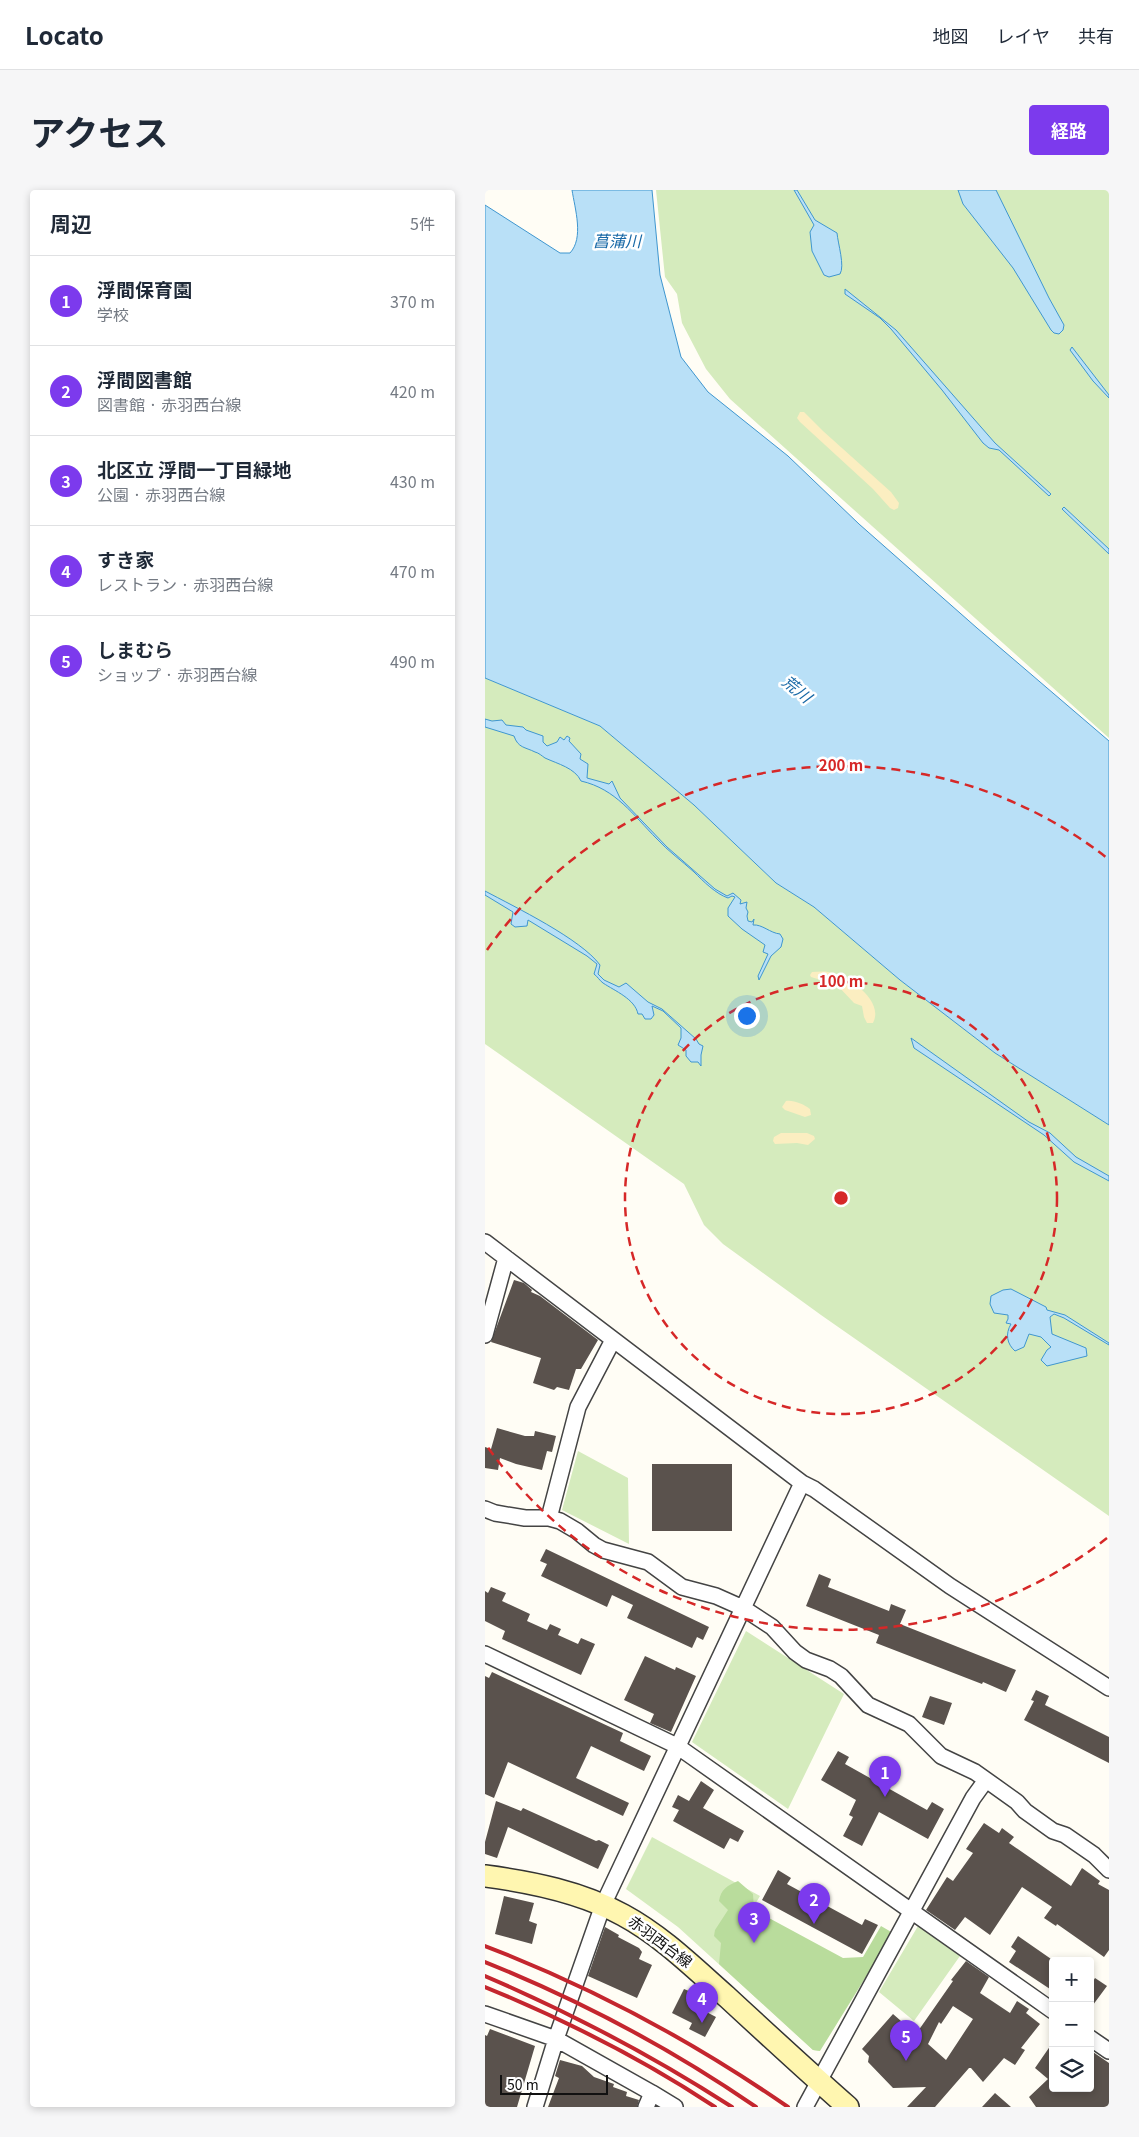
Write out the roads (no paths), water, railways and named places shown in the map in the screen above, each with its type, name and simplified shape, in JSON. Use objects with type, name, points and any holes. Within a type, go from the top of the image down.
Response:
[{"type":"main road","name":"赤羽西台線","points":[[485,1876],[531,1883],[603,1905],[629,1919],[662,1940],[848,2107]]},
{"type":"street","points":[[485,1242],[802,1483],[814,1489],[951,1586],[1109,1688]]},
{"type":"street","points":[[485,1335],[506,1258]]},
{"type":"street","points":[[549,1518],[577,1407],[613,1340]]},
{"type":"street","points":[[535,2107],[555,2039],[603,1905],[802,1483]]},
{"type":"street","points":[[485,1509],[495,1514],[525,1518],[549,1518],[568,1525],[603,1550],[648,1562],[682,1588],[716,1596],[743,1608],[771,1628],[795,1652],[806,1660],[830,1669],[841,1676],[868,1705],[909,1724],[941,1756],[975,1772],[1053,1831],[1065,1835],[1094,1856],[1109,1870]]},
{"type":"street","points":[[485,1654],[677,1746],[1049,2008]]},
{"type":"street","points":[[805,2107],[973,1798],[986,1780]]},
{"type":"street","points":[[485,2014],[555,2039],[649,2100],[675,2107]]},
{"type":"street","points":[[1094,2041],[1109,2051]]},
{"type":"water","points":[[572,190],[652,190],[660,275],[681,357],[708,392],[788,456],[859,524],[1109,741],[1109,1125],[995,1053],[900,980],[814,907],[776,883],[694,805],[600,726],[485,678],[485,205],[560,253],[570,253],[577,240],[578,231]]},
{"type":"water","points":[[794,190],[797,190],[815,220],[837,233],[842,260],[840,274],[829,277],[824,275],[812,251],[810,232],[814,225]]},
{"type":"water","points":[[958,190],[996,190],[1064,325],[1063,330],[1059,334],[1051,330],[1013,268],[963,204]]},
{"type":"water","points":[[845,289],[896,330],[995,443],[1051,494],[1049,496],[999,450],[989,448],[983,443],[891,329],[880,318],[845,294]]},
{"type":"water","points":[[1072,347],[1109,395],[1109,398],[1093,381],[1070,350]]},
{"type":"water","points":[[1064,507],[1109,549],[1109,554],[1062,509]]},
{"type":"water","points":[[485,719],[492,721],[502,720],[506,725],[523,727],[526,730],[543,736],[543,742],[547,746],[557,742],[560,737],[564,740],[567,736],[570,738],[569,741],[581,754],[580,759],[588,764],[587,778],[609,784],[612,781],[620,798],[667,847],[715,889],[727,896],[733,893],[741,900],[740,904],[747,902],[748,921],[752,922],[754,919],[753,925],[780,934],[783,939],[781,947],[771,956],[759,980],[758,976],[768,954],[763,952],[765,945],[742,929],[728,916],[728,908],[735,897],[728,898],[710,887],[666,848],[632,812],[614,797],[604,790],[581,781],[575,773],[566,767],[522,747],[514,736],[485,727]]},
{"type":"water","points":[[485,891],[547,924],[578,945],[600,965],[598,974],[604,980],[619,987],[626,983],[648,1002],[662,1009],[703,1046],[701,1066],[698,1062],[691,1062],[686,1056],[686,1050],[678,1045],[681,1038],[681,1028],[663,1011],[652,1006],[654,1015],[651,1019],[645,1019],[642,1014],[638,1014],[629,1000],[603,983],[594,974],[597,964],[587,956],[528,920],[527,926],[515,927],[511,924],[513,912],[485,895]]},
{"type":"water","points":[[911,1038],[1029,1122],[1050,1133],[1076,1157],[1109,1176],[1109,1181],[1074,1162],[1044,1135],[914,1048]]},
{"type":"water","points":[[1011,1289],[1046,1307],[1047,1310],[1065,1315],[1109,1343],[1109,1345],[1054,1314],[1050,1317],[1052,1334],[1086,1348],[1087,1356],[1047,1366],[1041,1360],[1051,1347],[1041,1337],[1029,1334],[1024,1347],[1015,1351],[1008,1339],[1008,1331],[1011,1324],[1006,1323],[1008,1315],[994,1313],[990,1304],[991,1296],[1003,1290]]},
{"type":"railway","points":[[485,1946],[564,1979],[641,2017],[716,2060],[788,2107]]},
{"type":"railway","points":[[485,1962],[590,2009],[624,2027],[691,2065],[756,2107]]},
{"type":"railway","points":[[485,1976],[611,2036],[672,2070],[732,2107]]},
{"type":"railway","points":[[485,1987],[603,2041],[688,2089],[715,2107]]},
{"type":"place","name":"浮間保育園","points":[[885,1797]]},
{"type":"place","name":"浮間図書館","points":[[814,1924]]},
{"type":"place","name":"北区立 浮間一丁目緑地","points":[[754,1943]]},
{"type":"place","name":"すき家","points":[[702,2023]]},
{"type":"place","name":"しまむら","points":[[906,2061]]},
{"type":"water label","name":"菖蒲川","points":[[617,241]]},
{"type":"water label","name":"荒川","points":[[797,689]]}]
